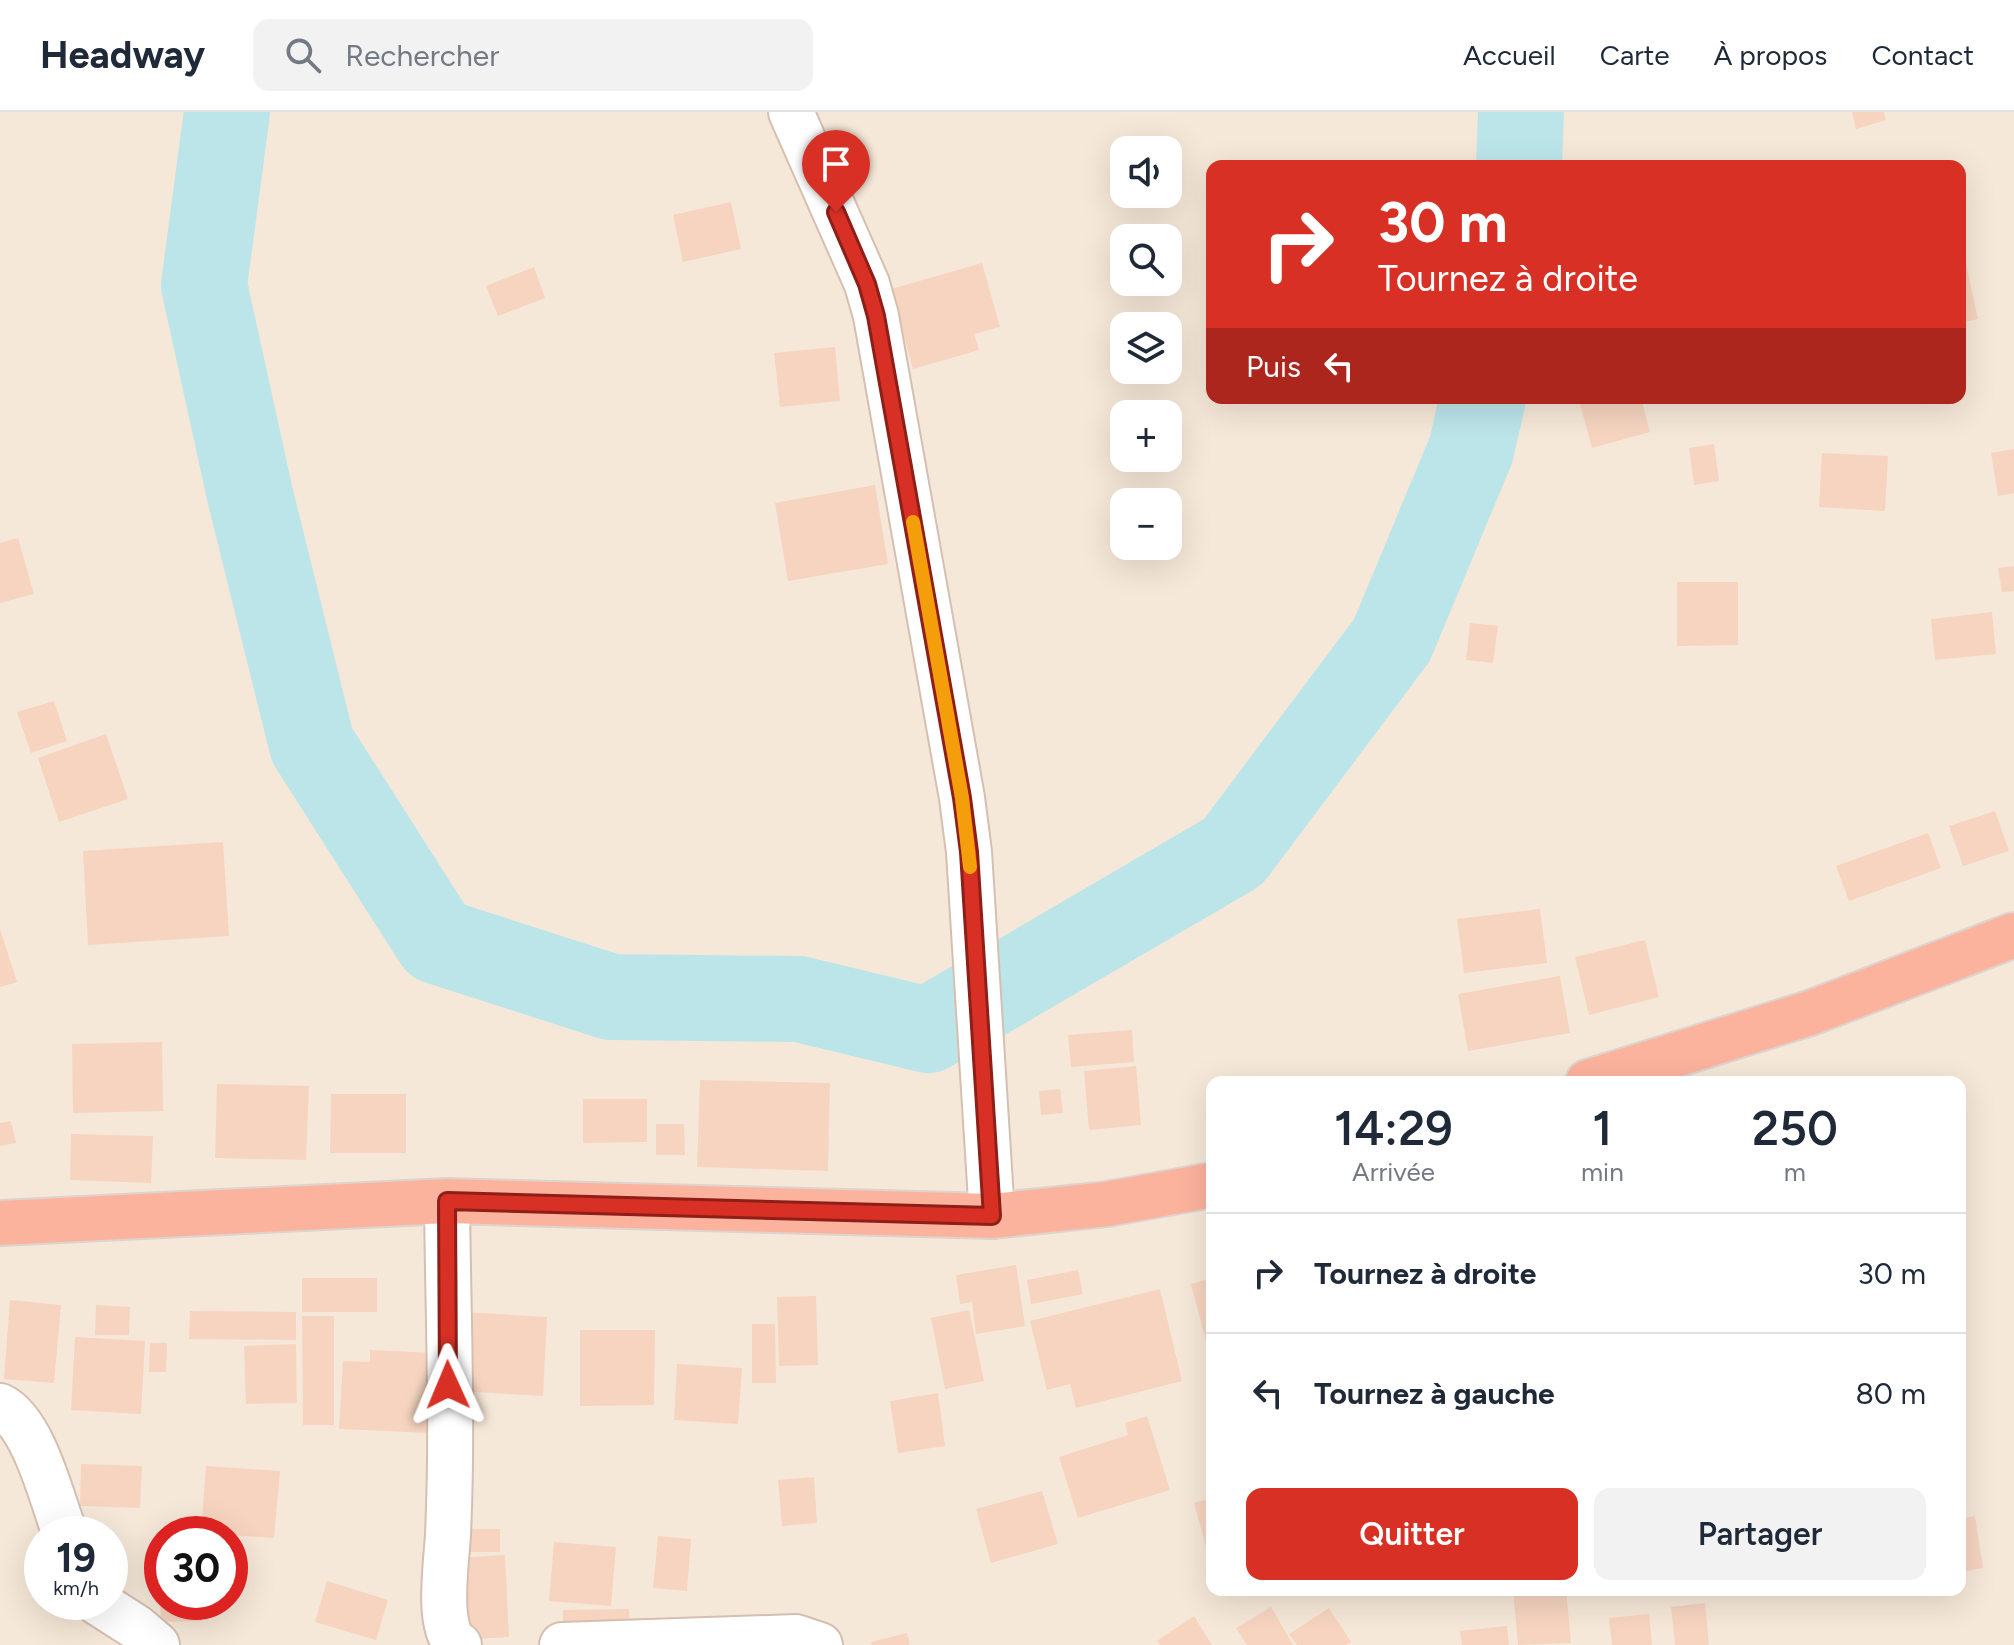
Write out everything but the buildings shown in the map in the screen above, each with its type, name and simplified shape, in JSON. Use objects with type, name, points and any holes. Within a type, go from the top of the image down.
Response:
[{"type":"highway","points":[[1607,1076],[1810,1013],[2014,935]]},
{"type":"highway","points":[[0,1223],[447,1201],[992,1216],[1107,1204],[1206,1186]]},
{"type":"street","points":[[791,112],[867,284],[876,316],[962,798],[992,1216]]},
{"type":"street","points":[[447,1201],[449,1507],[444,1605],[447,1630],[452,1641],[459,1645]]},
{"type":"street","points":[[0,1406],[19,1422],[29,1439],[58,1516]]},
{"type":"street","points":[[125,1620],[157,1645]]},
{"type":"street","points":[[562,1645],[796,1637],[820,1645]]},
{"type":"shaded area","points":[[0,112],[2014,112],[2014,1645],[0,1645]]},
{"type":"waterway","points":[[227,112],[204,285],[250,495],[312,745],[437,941],[611,997],[799,999],[928,1030],[1233,852],[1392,640],[1471,450],[1482,404]]},
{"type":"waterway","points":[[1519,160],[1521,112]]},
{"type":"slow traffic","points":[[913,522],[962,798],[970,867]]},
{"type":"route","points":[[448,1385],[447,1201],[992,1216],[969,852],[962,798],[876,316],[867,284],[836,212]]}]
